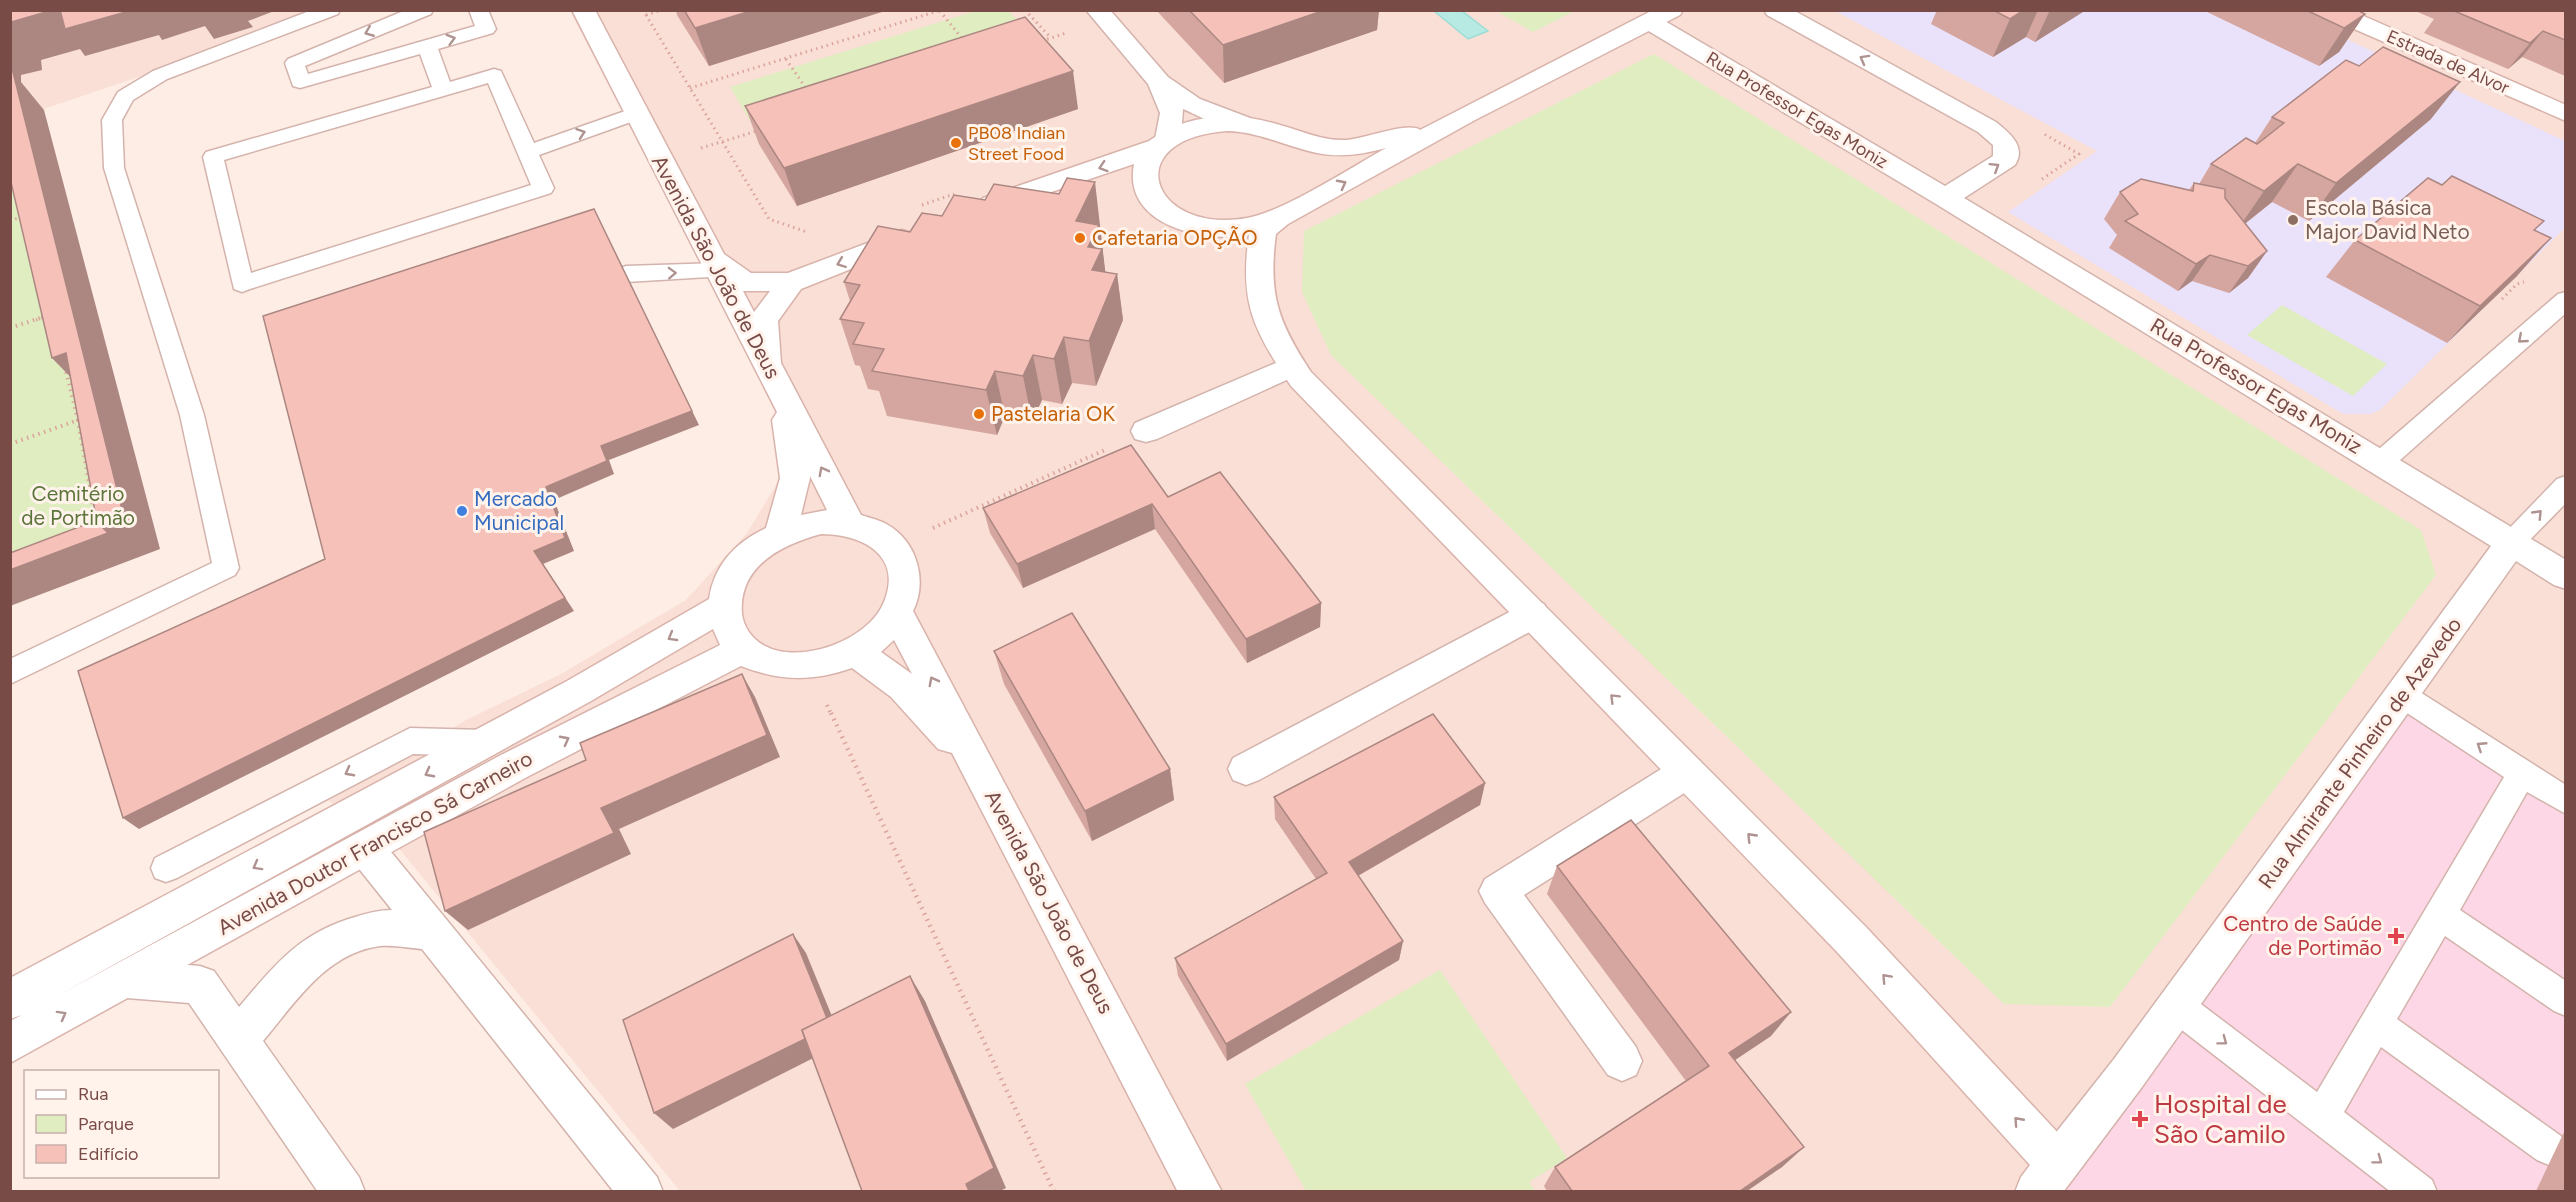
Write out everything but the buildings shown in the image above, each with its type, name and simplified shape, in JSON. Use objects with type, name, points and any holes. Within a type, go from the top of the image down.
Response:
[{"type":"street","name":"Avenida São João de Deus","points":[[583,10],[635,114],[850,523]]},
{"type":"street","points":[[1775,10],[1987,127],[2006,143],[2006,159],[1945,198]]},
{"type":"street","name":"Estrada de Alvor","points":[[2330,10],[2565,114]]},
{"type":"street","points":[[1101,16],[1159,82],[1191,104],[1286,137],[1325,147],[1355,146],[1389,140],[1466,115]]},
{"type":"street","points":[[1159,82],[1172,113],[1163,143],[1146,164],[1144,182],[1151,200],[1169,215],[1193,226],[1222,230],[1252,227],[1285,215],[1466,115],[1661,16]]},
{"type":"street","name":"Rua Professor Egas Moniz","points":[[1661,16],[1945,198],[2565,576]]},
{"type":"street","points":[[972,212],[1163,143],[1190,129],[1214,124],[1241,123]]},
{"type":"street","points":[[1286,137],[1301,149],[1311,165],[1311,181],[1305,197],[1263,231],[1258,261],[1259,302],[1273,338],[1301,379],[1852,940],[2047,1178]]},
{"type":"street","points":[[714,265],[745,282],[791,282],[930,228]]},
{"type":"street","points":[[768,367],[765,320],[791,282]]},
{"type":"street","points":[[1146,431],[1292,366]]},
{"type":"street","points":[[780,535],[795,478],[784,397]]},
{"type":"street","points":[[821,522],[850,523],[874,531],[893,546],[904,565],[906,588],[897,613],[880,635],[855,652],[825,663],[794,667],[765,662],[742,649],[728,630],[723,607],[729,584],[742,561],[765,542],[792,529],[821,522]]},
{"type":"street","name":"Rua Almirante Pinheiro de Azevedo","points":[[2047,1178],[2177,1006],[2511,543]]},
{"type":"street","name":"Avenida Doutor Francisco Sá Carneiro","points":[[10,1000],[579,691],[723,607]]},
{"type":"street","name":"Avenida São João de Deus","points":[[897,613],[1201,1191]]},
{"type":"street","points":[[1246,769],[1532,614]]},
{"type":"street","name":"Avenida Doutor Francisco Sá Carneiro","points":[[10,1043],[514,766],[742,649]]},
{"type":"street","points":[[855,652],[903,687],[980,770]]},
{"type":"street","points":[[1622,1061],[1498,891],[1687,772]]},
{"type":"street","points":[[365,848],[642,1191]]},
{"type":"street","points":[[238,1040],[300,966],[335,941],[380,928],[432,932]]},
{"type":"street","points":[[127,979],[200,985],[344,1191]]},
{"type":"lane","points":[[10,672],[226,568],[192,415],[114,168],[112,120],[125,96],[160,75],[331,10]]},
{"type":"lane","points":[[424,10],[400,15],[295,63],[300,82],[486,29],[478,10]]},
{"type":"lane","points":[[427,46],[443,90]]},
{"type":"lane","points":[[494,75],[543,188],[242,284],[213,157],[443,90],[494,75]]},
{"type":"lane","points":[[527,152],[635,114]]},
{"type":"lane","points":[[626,274],[714,265]]},
{"type":"lane","points":[[2381,462],[2565,300]]},
{"type":"lane","points":[[2511,543],[2565,486]]},
{"type":"lane","points":[[2402,694],[2565,801]]},
{"type":"lane","points":[[166,868],[410,741],[484,743]]},
{"type":"lane","points":[[2322,1117],[2523,772]]},
{"type":"lane","points":[[2441,915],[2565,1000]]},
{"type":"lane","points":[[2177,1006],[2420,1191]]},
{"type":"lane","points":[[2376,1023],[2549,1148]]},
{"type":"path","points":[[643,10],[770,219]]},
{"type":"path","points":[[646,15],[662,10]]},
{"type":"path","points":[[1025,10],[1051,38]]},
{"type":"path","points":[[690,88],[941,11],[966,44]]},
{"type":"path","points":[[1041,41],[1101,16]]},
{"type":"path","points":[[786,58],[809,94]]},
{"type":"path","points":[[660,160],[766,129]]},
{"type":"path","points":[[2034,185],[2079,154],[2039,131]]},
{"type":"path","points":[[10,221],[29,215]]},
{"type":"path","points":[[2500,301],[2517,284],[2527,281]]},
{"type":"path","points":[[10,328],[53,314]]},
{"type":"path","points":[[65,367],[78,420],[98,530]]},
{"type":"path","points":[[10,444],[78,420]]},
{"type":"path","points":[[893,546],[1146,431]]},
{"type":"path","points":[[821,694],[1054,1191]]},
{"type":"shaded area","points":[[11,11],[334,11],[11,120]]},
{"type":"shaded area","points":[[570,11],[2565,11],[2565,1191],[680,1191],[388,835],[328,801],[466,720],[561,674],[686,600],[747,533],[779,480],[775,402]]},
{"type":"shaded area","name":"Escola Básica Major David Neto","points":[[1835,11],[2286,11],[2565,141],[2565,228],[2380,410],[2371,414],[2343,414],[2008,212],[2097,151]]},
{"type":"shaded area","name":"Centro de Saúde de Portimão","points":[[2402,695],[2565,799],[2565,1191],[2036,1192]]},
{"type":"green space","points":[[1575,10],[1533,32],[1496,11]]},
{"type":"green space","points":[[975,11],[1009,11],[1029,34],[752,124],[730,87]]},
{"type":"green space","points":[[1654,54],[2421,530],[2436,575],[2110,1007],[2004,1004],[1331,355],[1302,292],[1304,231]]},
{"type":"green space","name":"Cemitério de Portimão","points":[[11,120],[135,557],[11,606]]},
{"type":"green space","points":[[2282,305],[2387,364],[2353,396],[2247,335]]},
{"type":"green space","points":[[1440,970],[1567,1158],[1529,1182],[1535,1191],[1306,1191],[1245,1084]]},
{"type":"water","points":[[1434,11],[1462,11],[1488,31],[1468,39]]},
{"type":"place","name":"PB08 Indian Street Food","points":[[956,143]]},
{"type":"place","name":"Escola Básica Major David Neto","points":[[2293,220]]},
{"type":"place","name":"Cafetaria OPÇÃO","points":[[1080,238]]},
{"type":"place","name":"Pastelaria OK","points":[[979,414]]},
{"type":"place","name":"Mercado Municipal","points":[[462,511]]},
{"type":"place","name":"Centro de Saúde de Portimão","points":[[2396,936]]},
{"type":"place","name":"Hospital de São Camilo","points":[[2140,1119]]}]
